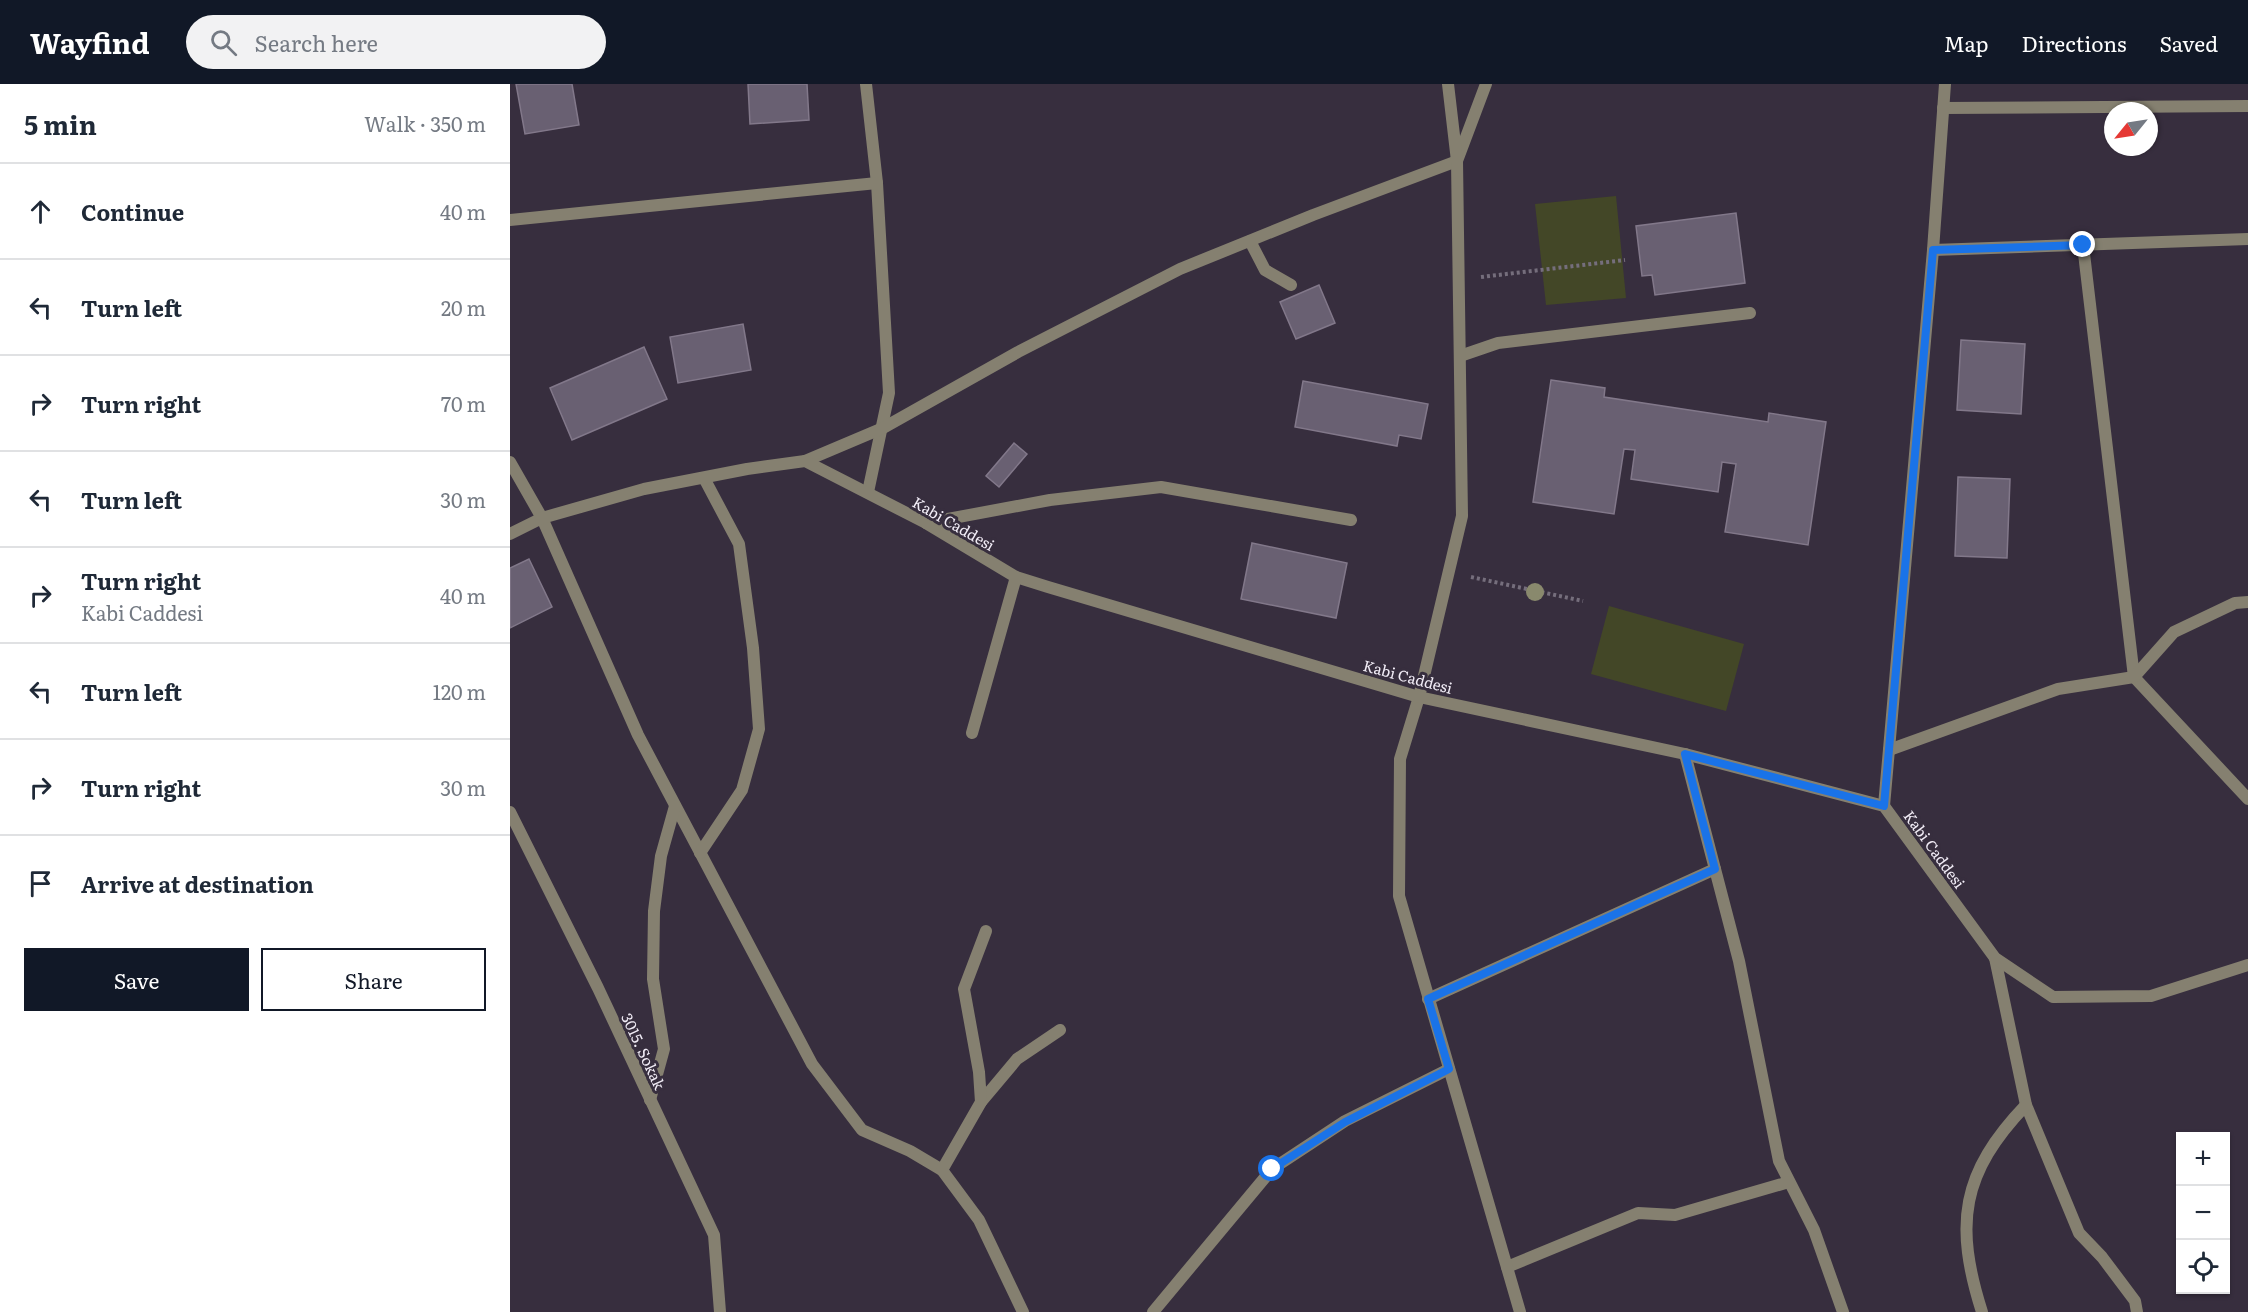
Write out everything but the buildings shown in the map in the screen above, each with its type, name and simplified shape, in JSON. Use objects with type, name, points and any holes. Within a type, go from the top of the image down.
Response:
[{"type":"street","points":[[866,84],[877,183],[889,393],[868,492]]},
{"type":"street","points":[[1448,84],[1457,161],[1462,516],[1419,697],[1400,759],[1399,896],[1520,1312]]},
{"type":"street","points":[[510,534],[542,518],[644,489],[747,469],[805,461],[883,428],[1018,352],[1170,274],[1313,215],[1457,161],[1486,84]]},
{"type":"street","points":[[1884,806],[1933,250],[1945,84]]},
{"type":"street","points":[[1943,108],[2248,106]]},
{"type":"street","points":[[510,220],[877,183]]},
{"type":"street","points":[[1933,250],[2248,239]]},
{"type":"street","points":[[1250,241],[1265,270],[1290,285]]},
{"type":"street","points":[[2083,245],[2134,677],[2248,799]]},
{"type":"street","points":[[1460,356],[1498,343],[1750,313]]},
{"type":"street","name":"Kabi Caddesi","points":[[805,461],[926,523],[1016,577],[1419,697],[1685,754],[1884,806],[1995,958],[2053,997],[2151,996],[2248,965]]},
{"type":"street","points":[[510,462],[542,518],[638,735],[812,1064],[862,1130],[910,1150],[942,1170],[979,1220],[1023,1312]]},
{"type":"street","points":[[700,853],[742,790],[759,729],[753,648],[739,544],[704,478]]},
{"type":"street","points":[[926,523],[1050,500],[1161,487],[1351,520]]},
{"type":"street","points":[[972,733],[1016,577]]},
{"type":"street","points":[[1889,750],[2058,689],[2134,677],[2174,632],[2235,603],[2248,602]]},
{"type":"street","points":[[1685,754],[1738,961],[1779,1161],[1815,1230],[1843,1312]]},
{"type":"street","points":[[650,1100],[664,1049],[653,979],[654,911],[661,856],[675,806]]},
{"type":"street","name":"3015. Sokak","points":[[510,812],[598,988],[714,1235],[720,1312]]},
{"type":"street","points":[[1428,999],[1715,869]]},
{"type":"street","points":[[981,1102],[979,1072],[964,989],[986,931]]},
{"type":"street","points":[[1995,958],[2026,1105],[2079,1233],[2103,1257],[2135,1300],[2137,1312]]},
{"type":"street","points":[[942,1170],[981,1102],[1017,1059],[1060,1030]]},
{"type":"street","points":[[1153,1312],[1272,1169],[1345,1122],[1449,1069]]},
{"type":"street","points":[[1982,1312],[1968,1260],[1966,1221],[1970,1196],[1980,1166],[2002,1130],[2026,1105]]},
{"type":"street","points":[[1507,1267],[1638,1213],[1675,1215],[1789,1182]]},
{"type":"path","points":[[1459,280],[1624,260]]},
{"type":"path","points":[[1449,574],[1583,600]]},
{"type":"green space","points":[[1616,196],[1626,298],[1546,305],[1535,204]]},
{"type":"green space","points":[[1609,606],[1744,644],[1726,711],[1591,674]]},
{"type":"route","points":[[1272,1169],[1345,1122],[1449,1069],[1428,999],[1715,869],[1685,754],[1884,806],[1933,250],[2083,245]]}]
